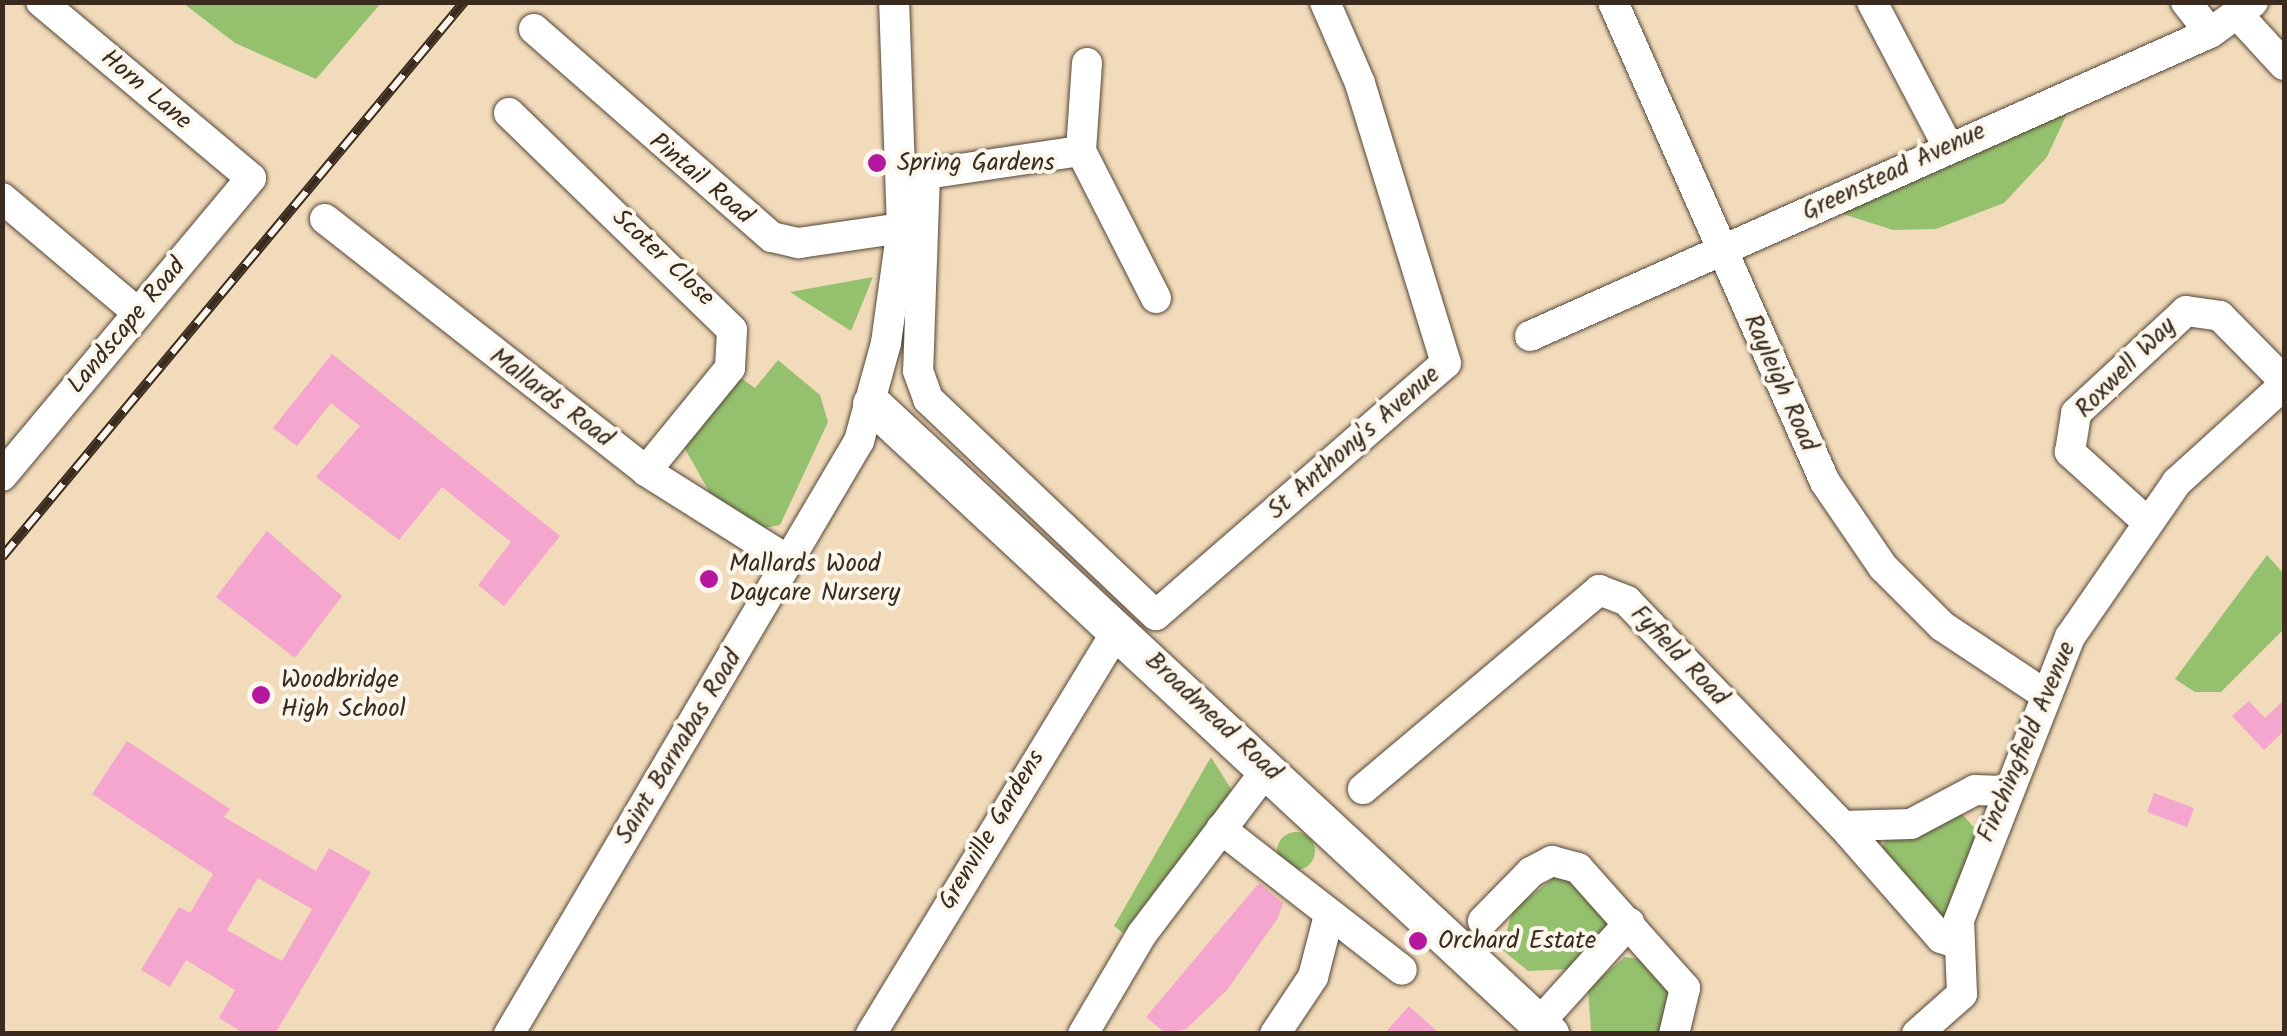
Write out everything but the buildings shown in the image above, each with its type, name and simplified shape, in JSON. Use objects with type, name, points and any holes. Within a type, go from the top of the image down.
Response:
[{"type":"main road","name":"Broadmead Road","points":[[872,404],[1135,629],[1268,768],[1545,1028]]},
{"type":"street","name":"Horn Lane","points":[[41,2],[251,178]]},
{"type":"street","points":[[894,2],[913,176],[918,355],[928,399],[1135,629]]},
{"type":"street","name":"St Anthony's Avenue","points":[[1135,629],[1446,363],[1360,83],[1325,2]]},
{"type":"street","name":"Rayleigh Road","points":[[1613,2],[1825,482],[1883,567],[1942,626],[2044,693]]},
{"type":"street","points":[[1872,2],[1948,145]]},
{"type":"street","points":[[2186,2],[2210,33]]},
{"type":"street","points":[[2246,10],[2284,65]]},
{"type":"street","name":"Greenstead Avenue","points":[[1530,336],[1948,145],[2210,33],[2246,10]]},
{"type":"street","name":"Pintail Road","points":[[534,29],[772,237],[798,243],[902,228]]},
{"type":"street","points":[[1087,63],[1081,151],[1156,298]]},
{"type":"street","name":"Scoter Close","points":[[509,112],[732,330],[730,368],[646,470]]},
{"type":"street","points":[[913,176],[1081,151]]},
{"type":"street","name":"Saint Barnabas Road","points":[[508,1034],[789,560],[872,404],[913,176]]},
{"type":"street","name":"Landscape Road","points":[[2,476],[251,178]]},
{"type":"street","points":[[2,198],[138,314]]},
{"type":"street","name":"Mallards Road","points":[[325,219],[646,470],[789,560]]},
{"type":"street","name":"Roxwell Way","points":[[2146,521],[2070,452],[2076,413],[2186,310],[2204,309],[2236,329],[2284,383]]},
{"type":"street","name":"Finchingfield Avenue","points":[[1917,1034],[1962,994],[1959,944],[2002,790],[2044,693],[2146,521],[2216,442],[2284,383]]},
{"type":"street","name":"Fyfield Road","points":[[1362,789],[1599,590],[1628,601],[1843,826],[1941,938],[1959,944]]},
{"type":"street","name":"Grenville Gardens","points":[[870,1034],[1135,629]]},
{"type":"street","points":[[1083,1034],[1221,829],[1268,768]]},
{"type":"street","points":[[1843,826],[1912,824],[1976,790],[2002,790]]},
{"type":"street","points":[[1221,829],[1328,919],[1402,970]]},
{"type":"street","points":[[1484,921],[1552,861],[1578,868],[1686,988],[1674,1034]]},
{"type":"street","points":[[1275,1034],[1313,977],[1328,919]]},
{"type":"street","points":[[1545,1028],[1629,923]]},
{"type":"green space","points":[[183,3],[381,3],[316,79],[235,43]]},
{"type":"green space","points":[[2069,109],[2047,157],[2004,203],[1936,229],[1893,230],[1837,212]]},
{"type":"green space","points":[[873,277],[851,331],[790,292]]},
{"type":"green space","points":[[778,360],[820,395],[828,422],[780,525],[764,528],[711,495],[684,447],[741,378],[755,388]]},
{"type":"green space","points":[[2267,555],[2284,574],[2284,629],[2221,692],[2195,692],[2175,679]]},
{"type":"green space","points":[[1211,757],[1233,792],[1123,933],[1114,926]]},
{"type":"green space","points":[[1961,813],[1979,833],[1946,919],[1936,920],[1877,854],[1888,837]]},
{"type":"green space","points":[[1296,832],[1309,838],[1315,851],[1309,864],[1296,870],[1283,864],[1277,851],[1283,838]]},
{"type":"green space","points":[[1565,869],[1615,928],[1572,969],[1528,971],[1479,931],[1504,940],[1513,910]]},
{"type":"green space","points":[[1625,957],[1646,960],[1672,989],[1664,1033],[1591,1031],[1588,988]]},
{"type":"railway","points":[[2,557],[464,2]]},
{"type":"place","name":"Spring Gardens","points":[[877,163]]},
{"type":"place","name":"Mallards Wood Daycare Nursery","points":[[709,579]]},
{"type":"place","name":"Woodbridge High School","points":[[261,695]]},
{"type":"place","name":"Orchard Estate","points":[[1418,941]]}]
